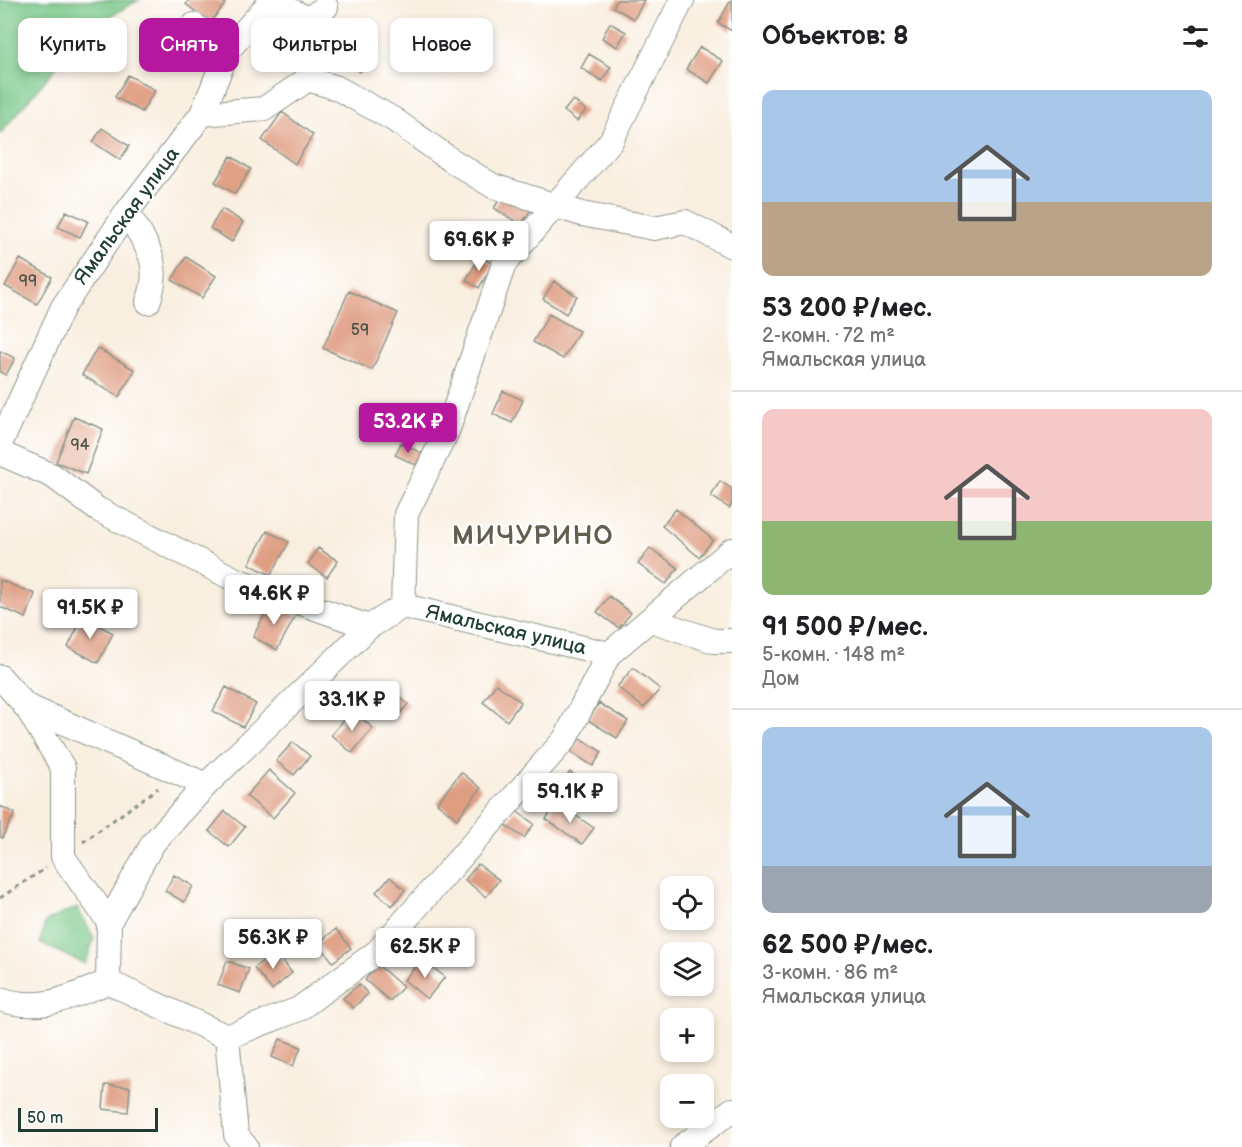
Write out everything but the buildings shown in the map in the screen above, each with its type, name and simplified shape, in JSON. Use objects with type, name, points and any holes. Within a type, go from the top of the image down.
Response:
[{"type":"street","name":"Ямальская улица","points":[[403,606],[406,514],[448,429],[504,264],[552,206],[611,141],[682,0]]},
{"type":"street","name":"Ямальская улица","points":[[239,40],[278,4]]},
{"type":"street","points":[[278,4],[309,51],[308,80]]},
{"type":"street","points":[[278,4],[308,19],[328,7]]},
{"type":"street","name":"Ямальская улица","points":[[0,444],[63,307],[127,212],[202,114],[219,72]]},
{"type":"street","points":[[202,114],[264,110],[308,80],[337,88],[393,118],[451,160],[493,186],[552,206],[654,228],[685,222],[732,246]]},
{"type":"street","points":[[127,212],[150,253],[155,268],[154,286],[148,302]]},
{"type":"street","points":[[0,453],[53,476],[97,509],[236,579],[369,627]]},
{"type":"street","name":"Ямальская улица","points":[[227,1037],[299,1009],[377,952],[565,739],[609,654],[732,550]]},
{"type":"street","name":"Ямальская улица","points":[[108,982],[109,922],[153,843],[206,785],[369,627],[403,606],[609,654]]},
{"type":"street","points":[[651,620],[714,641],[732,641]]},
{"type":"street","points":[[0,677],[26,706],[63,768],[63,857],[109,922]]},
{"type":"street","points":[[0,695],[206,785]]},
{"type":"street","points":[[0,999],[13,1003],[46,1005],[108,982],[227,1037],[236,1135],[246,1147]]},
{"type":"street","points":[[682,1147],[732,1110]]},
{"type":"path","points":[[0,898],[63,857],[179,772]]},
{"type":"green space","points":[[0,0],[139,0],[107,18],[18,18],[18,72],[52,72],[0,134]]},
{"type":"green space","points":[[77,907],[94,939],[85,964],[40,943],[45,922]]},
{"type":"district","name":"МИЧУРИНО","points":[[533,536]]}]
